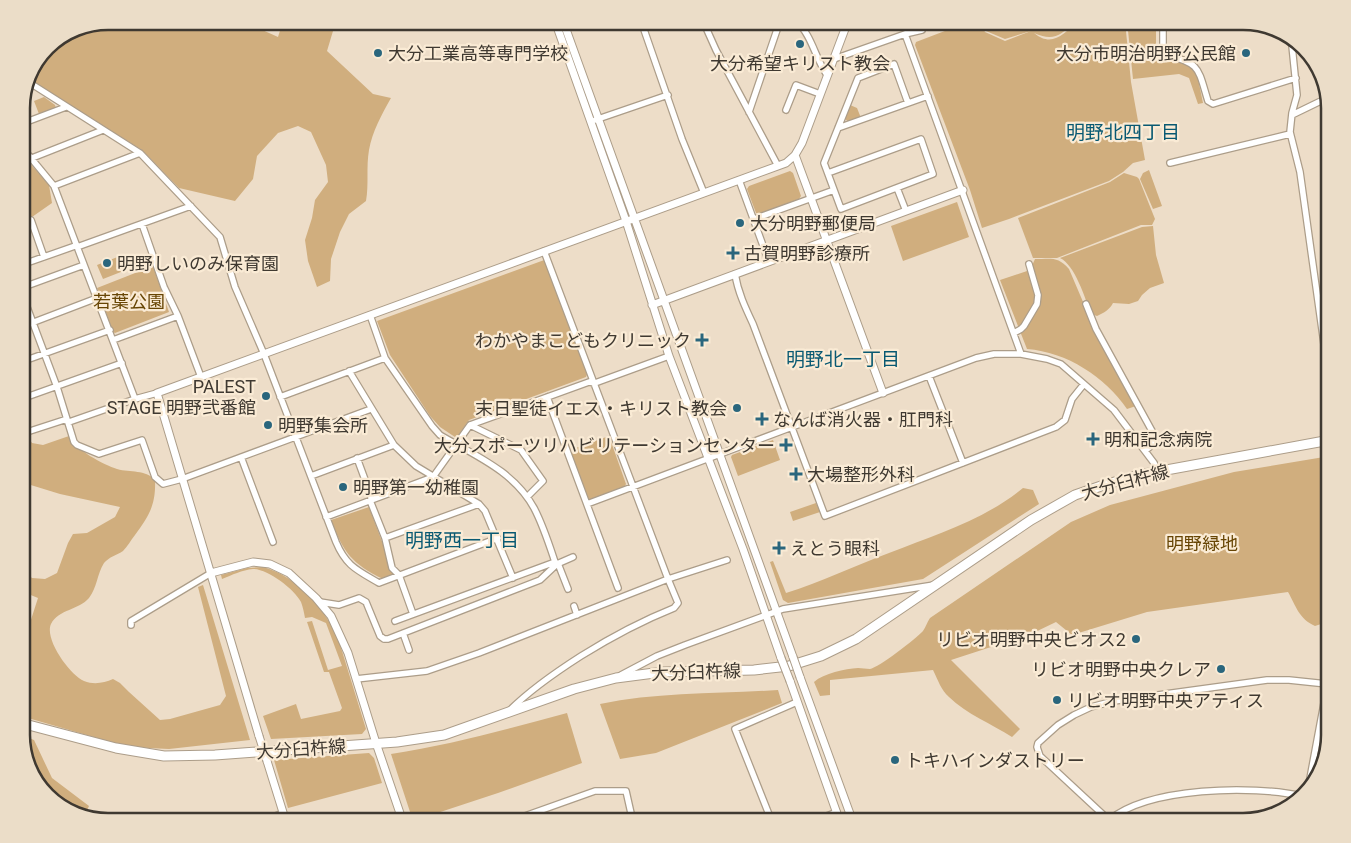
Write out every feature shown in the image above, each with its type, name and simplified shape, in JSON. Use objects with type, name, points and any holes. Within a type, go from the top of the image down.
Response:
[{"type":"main road","name":"大分臼杵線","points":[[30,725],[116,748],[164,756],[206,756],[408,741],[438,736],[574,689],[616,678],[662,672],[764,670],[798,664],[834,651],[856,639],[1031,520],[1075,495],[1139,475],[1321,442]]},
{"type":"street","points":[[564,30],[590,121],[626,221],[669,356],[766,614],[837,812]]},
{"type":"street","points":[[565,30],[850,813]]},
{"type":"street","points":[[645,30],[682,139],[704,193]]},
{"type":"street","points":[[708,30],[716,50],[778,166]]},
{"type":"street","points":[[749,112],[777,30]]},
{"type":"street","points":[[805,30],[821,65],[828,75]]},
{"type":"street","points":[[30,431],[64,420],[69,422],[135,398],[157,393],[778,166],[795,155],[802,143],[845,30]]},
{"type":"street","points":[[834,59],[905,34],[922,30]]},
{"type":"street","points":[[1163,30],[1163,52],[1166,55],[1185,60],[1196,67],[1208,101],[1213,104],[1296,78]]},
{"type":"street","points":[[905,34],[1022,354]]},
{"type":"street","points":[[1292,48],[1297,95],[1290,134],[1300,172],[1321,322]]},
{"type":"street","points":[[828,173],[921,140],[933,174],[841,208],[824,163],[858,78],[894,64],[908,103]]},
{"type":"street","points":[[786,110],[796,85],[820,94]]},
{"type":"street","points":[[34,86],[140,153],[220,237],[235,288],[264,354],[326,517],[340,552],[352,567],[379,583],[498,538]]},
{"type":"street","points":[[590,121],[668,95]]},
{"type":"street","points":[[838,128],[928,96]]},
{"type":"street","points":[[1292,115],[1321,101]]},
{"type":"street","points":[[30,121],[66,107]]},
{"type":"street","points":[[103,130],[32,158],[54,186],[135,398]]},
{"type":"street","points":[[1170,163],[1290,134]]},
{"type":"street","points":[[54,186],[140,153]]},
{"type":"street","points":[[795,155],[883,392]]},
{"type":"street","points":[[739,180],[769,262]]},
{"type":"street","points":[[898,188],[906,211]]},
{"type":"street","points":[[754,219],[834,190]]},
{"type":"street","points":[[652,304],[963,190]]},
{"type":"street","points":[[30,262],[75,246],[78,247],[191,206]]},
{"type":"street","points":[[31,220],[44,257]]},
{"type":"street","points":[[142,224],[164,287],[178,316],[201,377]]},
{"type":"street","points":[[504,714],[557,671],[614,636],[642,621],[674,608],[678,603],[544,251]]},
{"type":"street","points":[[30,286],[84,264]]},
{"type":"street","points":[[1014,333],[1024,326],[1036,304],[1038,294],[1029,264]]},
{"type":"street","points":[[736,274],[743,303],[753,324],[826,516],[1062,423],[1067,416],[1072,399],[1084,384]]},
{"type":"street","points":[[30,323],[97,298]]},
{"type":"street","points":[[1086,304],[1096,329],[1152,431],[1152,445],[1145,451]]},
{"type":"street","points":[[370,315],[385,358],[432,426],[440,435],[502,472],[514,482],[526,497],[542,524],[568,589]]},
{"type":"street","points":[[30,316],[57,387],[74,442],[100,454],[142,440],[154,477],[163,484],[182,479],[371,409]]},
{"type":"street","points":[[113,340],[178,316]]},
{"type":"street","points":[[30,359],[110,330]]},
{"type":"street","points":[[586,504],[883,392],[984,356],[1006,353],[1047,358],[1061,364],[1114,410],[1159,472]]},
{"type":"street","points":[[326,517],[433,477],[470,425],[589,382],[595,383],[669,356]]},
{"type":"street","points":[[280,396],[385,358]]},
{"type":"street","points":[[30,396],[122,363]]},
{"type":"street","points":[[349,371],[394,445],[416,466],[479,504],[489,517],[513,578]]},
{"type":"street","points":[[929,376],[963,463]]},
{"type":"street","points":[[157,393],[283,813]]},
{"type":"street","points":[[547,397],[618,588]]},
{"type":"street","points":[[470,425],[521,450],[543,481],[526,497]]},
{"type":"street","points":[[311,476],[394,445]]},
{"type":"street","points":[[241,457],[273,542]]},
{"type":"street","points":[[357,458],[385,538],[392,568],[399,576],[413,614]]},
{"type":"street","points":[[385,538],[479,504]]},
{"type":"street","points":[[394,621],[573,557]]},
{"type":"street","points":[[356,679],[427,671],[668,579],[727,560]]},
{"type":"street","points":[[131,625],[131,621],[138,616],[211,573],[253,562],[270,564],[289,573],[320,602],[336,626],[346,647],[400,813]]},
{"type":"street","points":[[320,602],[339,605],[358,598],[366,602],[380,636],[388,639],[540,580],[556,563]]},
{"type":"street","points":[[616,678],[657,656],[776,611],[938,584]]},
{"type":"street","points":[[574,606],[577,615]]},
{"type":"street","points":[[403,633],[409,650]]},
{"type":"street","points":[[1101,813],[1047,764],[1038,752],[1038,743],[1066,719],[1091,707],[1114,701],[1244,683],[1290,680],[1321,686]]},
{"type":"street","points":[[768,813],[734,729],[798,702]]},
{"type":"street","points":[[1311,774],[1321,726]]},
{"type":"street","points":[[1123,813],[1155,800],[1214,790],[1256,789],[1293,795]]},
{"type":"street","points":[[534,813],[595,791],[626,791],[631,813]]},
{"type":"green space","points":[[108,30],[262,30],[278,37],[280,30],[333,30],[327,51],[373,94],[391,98],[370,143],[366,201],[349,214],[340,232],[331,259],[330,281],[317,287],[308,261],[305,240],[315,200],[328,182],[326,165],[311,132],[298,126],[278,133],[257,156],[253,179],[235,201],[179,188],[142,150],[35,83],[46,61],[69,40],[83,34]]},
{"type":"green space","points":[[947,30],[984,30],[1005,41],[1031,31],[1005,39],[986,30],[1065,30],[1061,34],[1052,37],[1034,33],[1040,37],[1052,39],[1058,38],[1068,30],[1126,30],[1131,82],[1145,160],[1133,163],[1109,181],[982,228],[970,190],[915,45],[916,42]]},
{"type":"green space","points":[[1128,30],[1156,30],[1156,57],[1163,57],[1163,60],[1184,61],[1197,74],[1203,103],[1198,104],[1189,78],[1179,74],[1133,79]]},
{"type":"green space","points":[[44,97],[55,105],[56,109],[39,114],[34,101]]},
{"type":"green space","points":[[850,105],[857,108],[861,118],[849,122],[845,119]]},
{"type":"green space","points":[[30,163],[49,185],[52,203],[32,217],[30,216]]},
{"type":"green space","points":[[1149,170],[1162,206],[1153,209],[1140,179],[1143,173]]},
{"type":"green space","points":[[790,171],[793,173],[801,196],[799,199],[759,214],[756,213],[747,189],[749,186]]},
{"type":"green space","points":[[1124,173],[1139,179],[1155,219],[1152,225],[1141,225],[1057,258],[1033,258],[1018,218],[1110,182]]},
{"type":"green space","points":[[957,202],[969,237],[903,261],[891,226]]},
{"type":"green space","points":[[1153,226],[1156,255],[1164,283],[1150,288],[1138,301],[1129,304],[1113,303],[1100,315],[1091,314],[1075,275],[1070,267],[1060,258],[1142,227]]},
{"type":"green space","points":[[120,256],[126,270],[103,279],[97,265]]},
{"type":"green space","points":[[547,259],[588,372],[586,377],[469,420],[458,436],[455,437],[440,427],[430,416],[390,355],[377,321]]},
{"type":"green space","points":[[1035,259],[1058,260],[1069,269],[1095,330],[1136,406],[1127,409],[1108,387],[1084,368],[1056,355],[1027,349],[1000,280],[1030,270]]},
{"type":"green space","name":"若葉公園","points":[[153,266],[169,312],[115,333],[113,332],[97,288]]},
{"type":"green space","points":[[69,436],[83,451],[105,464],[117,469],[147,474],[155,480],[151,510],[128,545],[123,551],[104,563],[89,598],[80,605],[59,615],[51,624],[51,638],[60,656],[72,672],[84,681],[91,683],[106,682],[113,679],[120,683],[160,720],[220,705],[226,696],[198,587],[203,585],[250,740],[169,749],[128,747],[30,719],[30,623],[38,598],[30,595],[30,576],[45,579],[57,573],[73,534],[87,533],[115,517],[120,507],[60,494],[30,485],[30,440],[32,443],[43,445]]},
{"type":"green space","points":[[609,436],[626,484],[623,489],[591,501],[588,500],[571,454],[573,449]]},
{"type":"green space","points":[[773,440],[780,460],[738,476],[731,457],[732,455]]},
{"type":"green space","name":"明野緑地","points":[[1321,458],[1321,624],[1315,626],[1305,620],[1298,612],[1288,592],[1147,612],[1072,635],[1056,622],[1031,634],[951,660],[1020,729],[1012,737],[971,714],[956,703],[944,691],[933,670],[830,680],[830,695],[820,696],[814,682],[818,679],[841,670],[870,669],[881,664],[919,635],[930,618],[1071,522],[1110,505],[1234,472]]},
{"type":"green space","points":[[1023,488],[1033,490],[1039,504],[923,579],[788,603],[783,600],[770,562],[773,561],[786,593],[959,526],[992,509]]},
{"type":"green space","points":[[816,503],[820,512],[793,521],[790,512]]},
{"type":"green space","points":[[369,507],[392,568],[392,574],[383,579],[363,568],[350,556],[340,541],[331,520]]},
{"type":"green space","points":[[263,567],[275,571],[298,586],[317,605],[332,627],[338,638],[366,729],[362,734],[271,739],[263,716],[296,704],[301,719],[340,711],[342,708],[329,672],[324,672],[307,622],[312,621],[328,670],[342,666],[326,623],[312,617],[305,618],[298,597],[280,581],[266,572],[253,569],[222,579],[221,575],[247,568]]},
{"type":"green space","points":[[778,690],[782,703],[656,753],[620,759],[600,704],[666,695]]},
{"type":"green space","points":[[567,713],[582,763],[437,813],[410,813],[391,754],[501,731]]},
{"type":"green space","points":[[30,738],[34,740],[52,778],[89,806],[87,810],[69,803],[53,790],[38,769],[34,760]]},
{"type":"green space","points":[[369,753],[374,758],[382,783],[288,808],[274,760]]},
{"type":"place","name":"大分希望キリスト教会","points":[[800,44]]},
{"type":"place","name":"大分工業高等専門学校","points":[[378,53]]},
{"type":"place","name":"大分市明治明野公民館","points":[[1246,53]]},
{"type":"place","name":"大分明野郵便局","points":[[740,223]]},
{"type":"place","name":"古賀明野診療所","points":[[733,253]]},
{"type":"place","name":"明野しいのみ保育園","points":[[107,263]]},
{"type":"place","name":"わかやまこどもクリニック","points":[[702,340]]},
{"type":"place","name":"PALEST STAGE 明野弐番館","points":[[266,396]]},
{"type":"place","name":"末日聖徒イエス・キリスト教会","points":[[737,408]]},
{"type":"place","name":"なんば消火器・肛門科","points":[[762,419]]},
{"type":"place","name":"明野集会所","points":[[268,425]]},
{"type":"place","name":"明和記念病院","points":[[1093,439]]},
{"type":"place","name":"大分スポーツリハビリテーションセンター","points":[[786,445]]},
{"type":"place","name":"大場整形外科","points":[[796,474]]},
{"type":"place","name":"明野第一幼稚園","points":[[343,487]]},
{"type":"place","name":"えとう眼科","points":[[779,548]]},
{"type":"place","name":"リビオ明野中央ビオス2","points":[[1136,639]]},
{"type":"place","name":"リビオ明野中央クレア","points":[[1221,669]]},
{"type":"place","name":"リビオ明野中央アティス","points":[[1057,700]]},
{"type":"place","name":"トキハインダストリー","points":[[895,760]]},
{"type":"district","name":"明野北四丁目","points":[[1123,132]]},
{"type":"district","name":"明野北一丁目","points":[[843,359]]},
{"type":"district","name":"明野西一丁目","points":[[462,540]]}]
